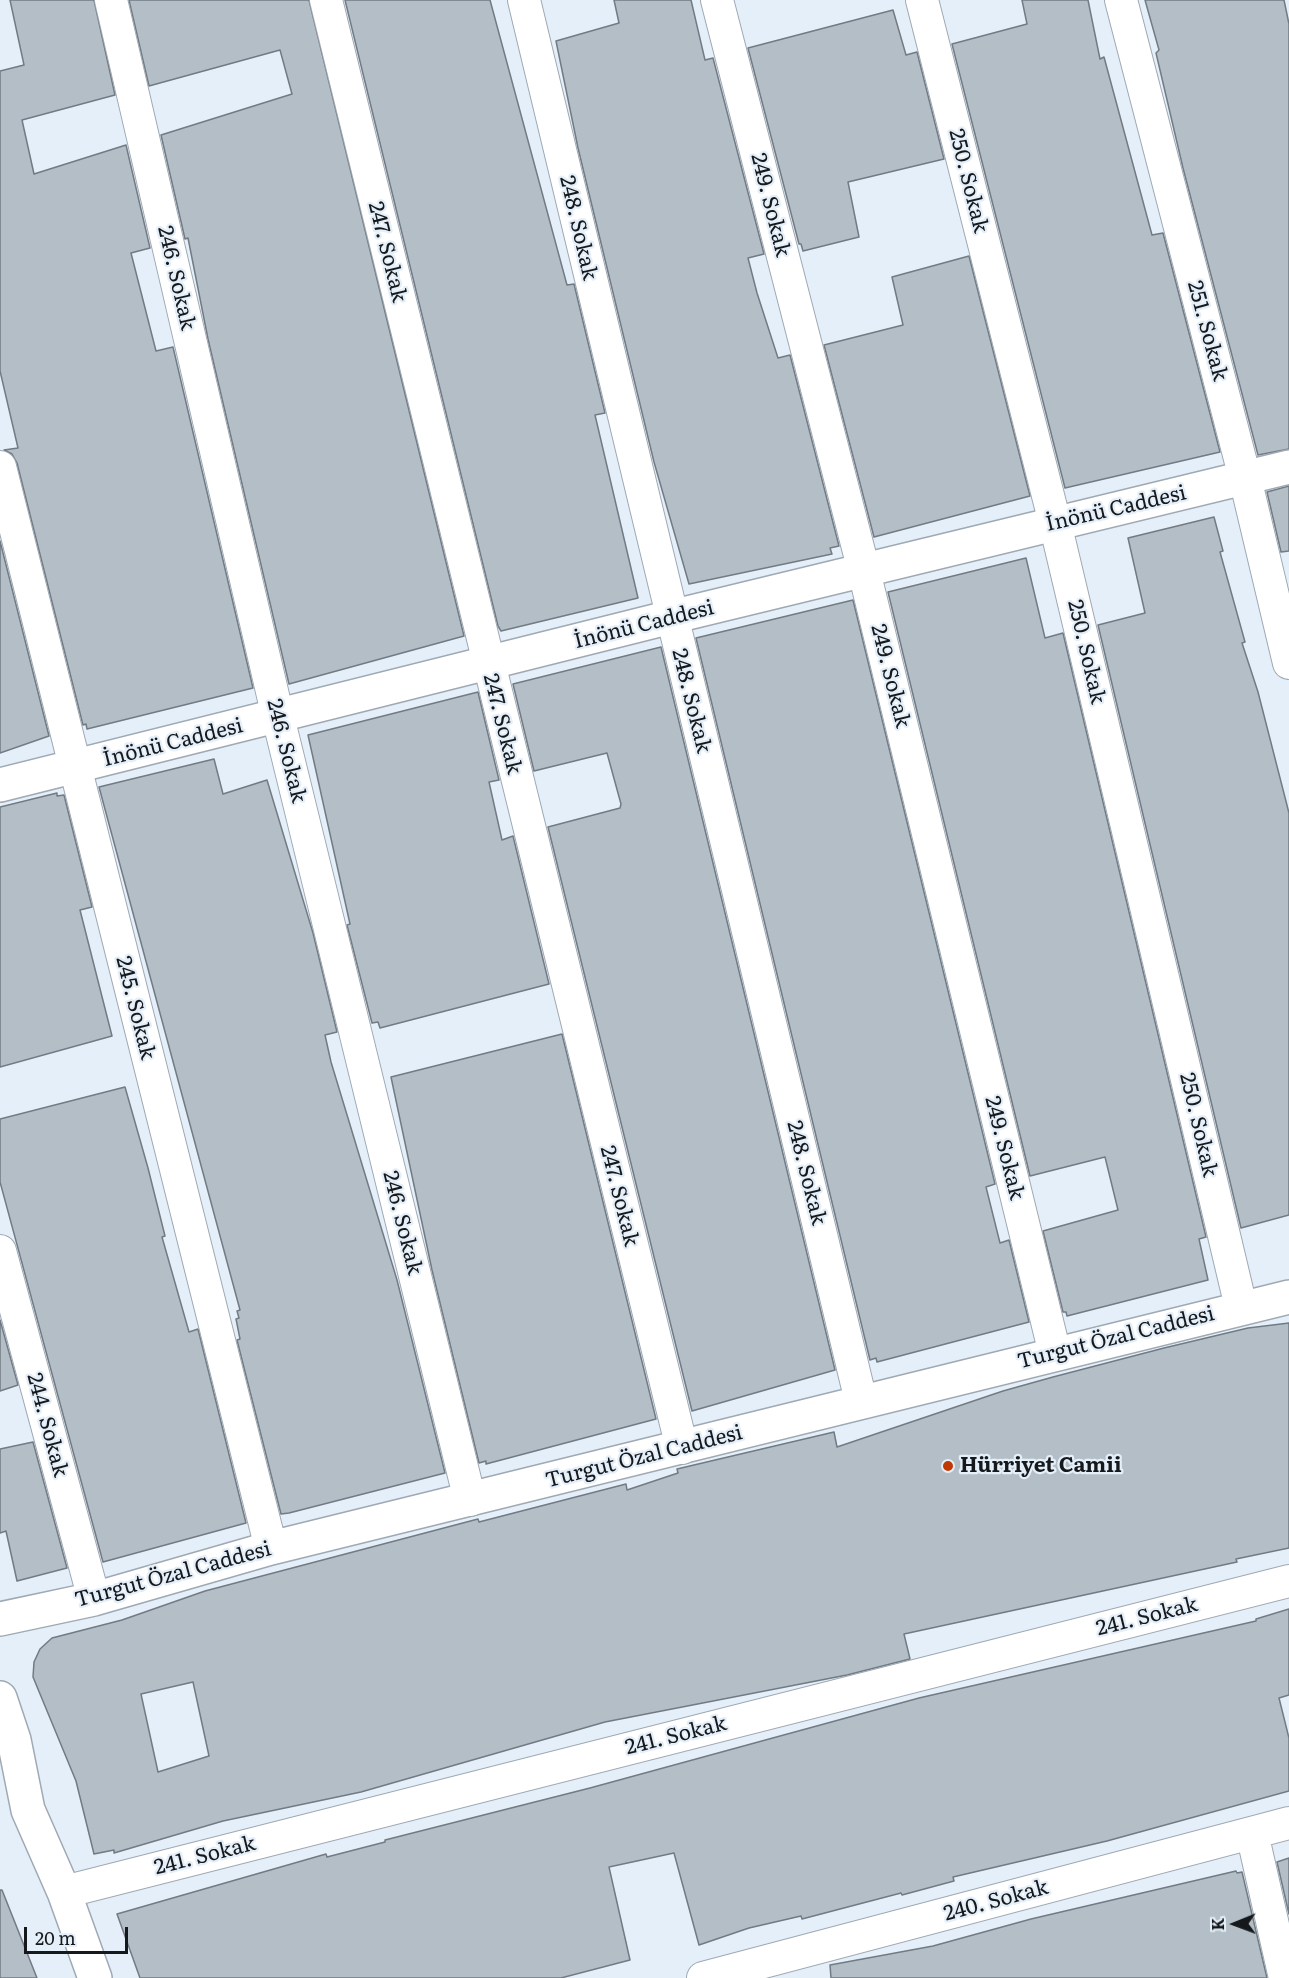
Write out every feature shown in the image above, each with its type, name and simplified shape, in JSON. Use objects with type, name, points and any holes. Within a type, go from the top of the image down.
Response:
[{"type":"street","name":"246. Sokak","points":[[111,0],[278,717],[470,1500]]},
{"type":"street","name":"247. Sokak","points":[[326,0],[682,1448]]},
{"type":"street","name":"248. Sokak","points":[[524,0],[861,1401]]},
{"type":"street","name":"249. Sokak","points":[[717,0],[864,571],[1054,1354]]},
{"type":"street","name":"250. Sokak","points":[[922,0],[1055,523],[1241,1306]]},
{"type":"street","name":"251. Sokak","points":[[1121,0],[1245,478],[1289,663]]},
{"type":"street","name":"245. Sokak","points":[[0,467],[271,1548]]},
{"type":"street","name":"İnönü Caddesi","points":[[0,785],[671,617],[1289,467]]},
{"type":"street","name":"244. Sokak","points":[[0,1251],[94,1599]]},
{"type":"street","name":"Turgut Özal Caddesi","points":[[0,1619],[94,1599],[271,1548],[682,1448],[1241,1306],[1289,1296]]},
{"type":"street","name":"241. Sokak","points":[[64,1892],[1289,1581]]},
{"type":"street","points":[[0,1698],[14,1740],[28,1809],[64,1892],[96,1978]]},
{"type":"street","points":[[0,1788],[28,1809]]},
{"type":"street","name":"240. Sokak","points":[[703,1978],[1289,1823]]},
{"type":"street","points":[[1252,1833],[1285,1978]]},
{"type":"building","points":[[10,0],[94,0],[115,95],[22,120],[34,174],[126,145],[150,248],[131,253],[156,351],[173,347],[253,688],[87,729],[86,724],[83,725],[17,463],[12,454],[4,450],[18,448],[0,371],[0,71],[24,65]]},
{"type":"building","points":[[129,0],[309,0],[464,636],[289,684],[208,339],[188,238],[185,239],[161,135],[292,94],[280,50],[149,86]]},
{"type":"building","points":[[345,0],[490,0],[567,285],[574,284],[605,413],[595,415],[638,598],[501,631],[498,626]]},
{"type":"building","points":[[614,0],[691,0],[705,60],[713,58],[764,254],[748,258],[757,293],[778,358],[790,355],[839,546],[830,548],[832,554],[689,584],[654,462],[578,148],[556,41],[619,23]]},
{"type":"building","points":[[1022,0],[1088,0],[1100,59],[1104,57],[1152,235],[1163,233],[1220,452],[1065,488],[952,44],[1027,24]]},
{"type":"building","points":[[1145,0],[1284,0],[1289,24],[1289,449],[1258,455],[1183,168],[1156,53],[1159,50]]},
{"type":"building","points":[[893,10],[906,55],[917,52],[944,159],[848,182],[859,237],[803,251],[799,244],[748,48]]},
{"type":"building","points":[[969,256],[1030,496],[874,537],[824,345],[903,325],[892,277]]},
{"type":"building","points":[[1289,486],[1289,551],[1281,552],[1267,492]]},
{"type":"building","points":[[1214,517],[1223,551],[1220,552],[1245,642],[1242,643],[1258,692],[1289,813],[1289,1215],[1241,1228],[1098,625],[1145,613],[1128,538]]},
{"type":"building","points":[[0,541],[49,736],[0,753]]},
{"type":"building","points":[[1026,558],[1045,638],[1063,633],[1206,1237],[1199,1239],[1208,1280],[1067,1316],[1066,1312],[1063,1312],[1043,1231],[1118,1210],[1105,1157],[1030,1176],[888,592]]},
{"type":"building","points":[[853,600],[995,1184],[986,1187],[1000,1243],[1009,1240],[1029,1322],[877,1362],[876,1358],[870,1360],[696,638]]},
{"type":"building","points":[[661,647],[835,1370],[692,1411],[548,827],[620,808],[621,804],[607,753],[534,771],[513,684]]},
{"type":"building","points":[[478,692],[499,780],[489,782],[502,840],[513,836],[549,984],[380,1028],[378,1022],[372,1023],[347,925],[350,924],[308,735]]},
{"type":"building","points":[[214,759],[223,794],[267,780],[313,933],[337,1032],[325,1035],[331,1062],[397,1280],[445,1473],[281,1514],[237,1340],[240,1339],[236,1319],[239,1318],[237,1311],[240,1310],[99,787]]},
{"type":"building","points":[[57,793],[57,796],[64,795],[92,907],[80,910],[112,1036],[0,1067],[0,807]]},
{"type":"building","points":[[562,1034],[656,1419],[486,1464],[486,1461],[479,1463],[432,1270],[391,1077]]},
{"type":"building","points":[[125,1087],[165,1236],[162,1237],[189,1332],[198,1329],[246,1523],[103,1562],[0,1182],[0,1119]]},
{"type":"building","points":[[0,1320],[18,1385],[0,1391]]},
{"type":"building","points":[[1289,1323],[1289,1548],[1236,1559],[1237,1562],[904,1634],[910,1659],[847,1675],[605,1722],[361,1792],[223,1821],[114,1853],[114,1850],[94,1854],[76,1781],[33,1677],[34,1662],[40,1649],[52,1638],[122,1620],[205,1591],[478,1519],[479,1522],[626,1484],[627,1490],[678,1473],[677,1469],[834,1432],[837,1447],[1003,1391],[1248,1328]],"holes":[[[193,1682],[209,1756],[158,1772],[141,1694]]]},
{"type":"building","points":[[33,1442],[67,1568],[17,1581],[6,1531],[0,1533],[0,1449]]},
{"type":"building","points":[[1289,1609],[1289,1695],[1279,1698],[1289,1738],[1289,1791],[1107,1841],[953,1877],[954,1881],[902,1895],[901,1893],[802,1919],[801,1916],[749,1928],[699,1945],[674,1853],[609,1867],[630,1960],[561,1978],[140,1978],[117,1914],[326,1854],[327,1857],[385,1842],[385,1840],[590,1788],[919,1698],[1256,1621],[1256,1619]]},
{"type":"building","points":[[1289,1858],[1289,1914],[1277,1862]]},
{"type":"building","points":[[1236,1871],[1237,1873],[1242,1872],[1267,1978],[831,1978],[830,1965],[933,1946],[1031,1919]]},
{"type":"building","points":[[0,1890],[2,1890],[37,1978],[0,1978]]},
{"type":"place","name":"Hürriyet Camii","points":[[948,1466]]}]
